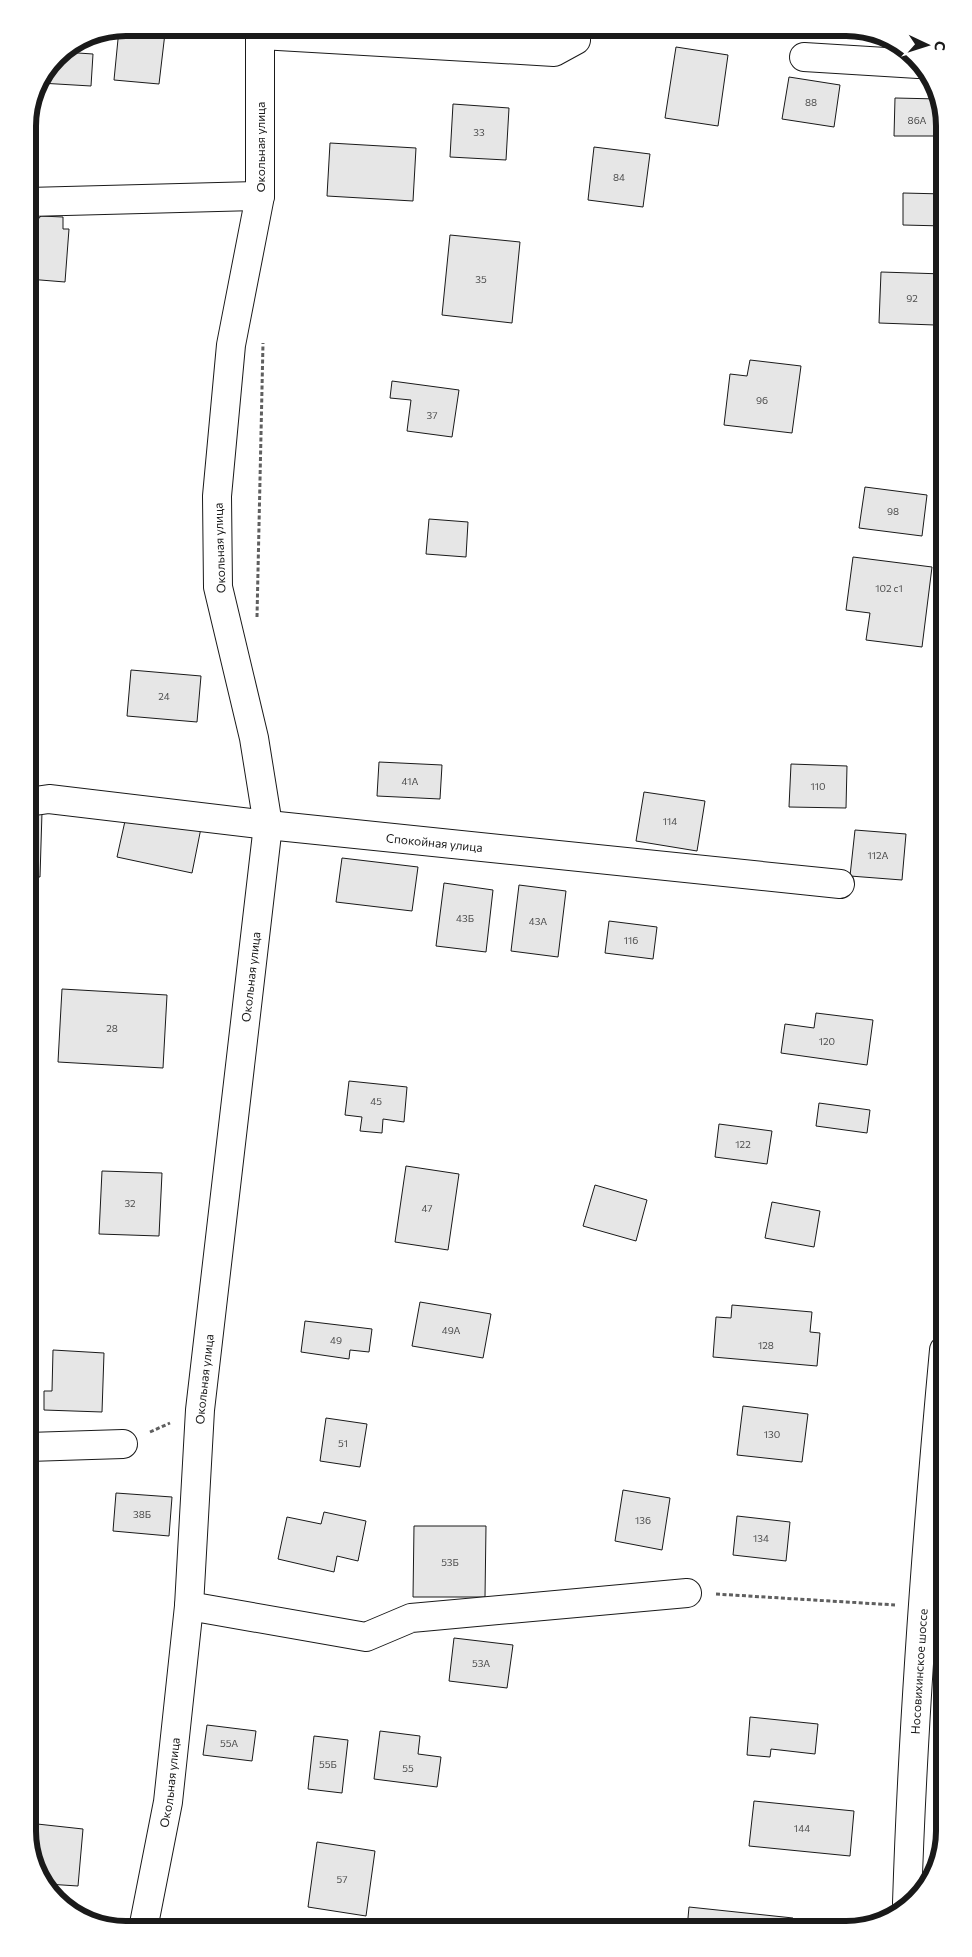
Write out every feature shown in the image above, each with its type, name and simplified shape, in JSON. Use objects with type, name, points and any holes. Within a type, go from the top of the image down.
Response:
[{"type":"street","name":"Окольная улица","points":[[145,1921],[168,1802],[189,1606],[200,1410],[268,825],[254,738],[218,587],[217,496],[230,345],[260,196],[261,36]]},
{"type":"street","points":[[331,36],[554,52],[576,40]]},
{"type":"street","points":[[804,57],[902,63]]},
{"type":"street","points":[[36,202],[260,196]]},
{"type":"street","name":"Спокойная улица","points":[[36,801],[49,799],[268,825],[840,884]]},
{"type":"street","name":"Носовихинское шоссе","points":[[907,1896],[911,1779],[936,1439]]},
{"type":"street","points":[[36,1447],[122,1444]]},
{"type":"street","points":[[189,1606],[366,1637],[411,1618],[687,1593]]},
{"type":"path","points":[[257,620],[264,334]]},
{"type":"path","points":[[122,1444],[200,1410]]},
{"type":"path","points":[[687,1593],[923,1606]]},
{"type":"building","points":[[165,36],[159,84],[114,80],[118,37]]},
{"type":"building","points":[[676,47],[728,55],[718,126],[665,118]]},
{"type":"building","points":[[74,53],[93,54],[91,86],[47,83],[51,76]]},
{"type":"building","points":[[789,77],[840,85],[834,127],[782,119]]},
{"type":"building","points":[[895,98],[931,99],[935,114],[936,136],[894,136]]},
{"type":"building","points":[[453,104],[509,108],[506,160],[450,157]]},
{"type":"building","points":[[330,143],[416,148],[413,201],[327,196]]},
{"type":"building","points":[[594,147],[650,154],[643,207],[588,200]]},
{"type":"building","points":[[903,193],[936,194],[936,226],[903,225]]},
{"type":"building","points":[[41,216],[63,217],[63,229],[69,229],[65,282],[36,280],[36,222]]},
{"type":"building","points":[[450,235],[520,242],[512,323],[442,315]]},
{"type":"building","points":[[881,272],[936,274],[936,351],[935,325],[879,323]]},
{"type":"building","points":[[750,360],[801,366],[792,433],[724,425],[730,374],[747,376]]},
{"type":"building","points":[[392,381],[459,390],[452,437],[407,431],[411,400],[390,398]]},
{"type":"building","points":[[865,487],[927,495],[922,536],[859,528]]},
{"type":"building","points":[[429,519],[468,522],[466,557],[426,554]]},
{"type":"building","points":[[853,557],[932,567],[922,647],[866,640],[870,613],[846,610]]},
{"type":"building","points":[[131,670],[201,676],[197,722],[127,716]]},
{"type":"building","points":[[379,762],[442,765],[440,799],[377,796]]},
{"type":"building","points":[[791,764],[847,766],[846,808],[789,807]]},
{"type":"building","points":[[644,792],[705,801],[697,851],[636,841]]},
{"type":"building","points":[[36,812],[42,812],[40,877],[36,877]]},
{"type":"building","points":[[127,812],[201,828],[192,873],[117,857]]},
{"type":"building","points":[[855,830],[906,834],[902,880],[850,876]]},
{"type":"building","points":[[342,858],[418,867],[412,911],[336,902]]},
{"type":"building","points":[[444,883],[493,890],[486,952],[436,946]]},
{"type":"building","points":[[519,885],[566,891],[558,957],[511,951]]},
{"type":"building","points":[[609,921],[657,927],[653,959],[605,953]]},
{"type":"building","points":[[62,989],[167,995],[163,1068],[58,1062]]},
{"type":"building","points":[[816,1013],[873,1020],[867,1065],[781,1053],[785,1024],[814,1028]]},
{"type":"building","points":[[349,1081],[407,1087],[404,1122],[383,1119],[382,1133],[360,1131],[362,1117],[345,1115]]},
{"type":"building","points":[[819,1103],[870,1110],[867,1133],[816,1126]]},
{"type":"building","points":[[719,1124],[772,1131],[767,1164],[715,1157]]},
{"type":"building","points":[[406,1166],[459,1174],[448,1250],[395,1242]]},
{"type":"building","points":[[102,1171],[162,1173],[159,1236],[99,1234]]},
{"type":"building","points":[[595,1185],[647,1200],[636,1241],[583,1226]]},
{"type":"building","points":[[772,1202],[820,1211],[814,1247],[765,1238]]},
{"type":"building","points":[[420,1302],[491,1314],[483,1358],[412,1346]]},
{"type":"building","points":[[732,1305],[812,1312],[810,1332],[820,1333],[817,1366],[713,1357],[716,1317],[731,1318]]},
{"type":"building","points":[[305,1321],[372,1329],[369,1352],[350,1350],[349,1359],[301,1352]]},
{"type":"building","points":[[53,1350],[104,1353],[102,1412],[44,1410],[44,1391],[52,1391]]},
{"type":"building","points":[[743,1406],[808,1414],[802,1462],[737,1455]]},
{"type":"building","points":[[326,1418],[367,1424],[360,1467],[320,1461]]},
{"type":"building","points":[[623,1490],[670,1498],[662,1550],[615,1541]]},
{"type":"building","points":[[116,1493],[172,1497],[169,1536],[113,1531]]},
{"type":"building","points":[[324,1512],[366,1521],[358,1561],[337,1556],[334,1572],[278,1559],[287,1517],[321,1524]]},
{"type":"building","points":[[737,1516],[790,1522],[786,1561],[733,1555]]},
{"type":"building","points":[[414,1526],[486,1526],[485,1597],[413,1597]]},
{"type":"building","points":[[454,1638],[513,1645],[507,1688],[449,1681]]},
{"type":"building","points":[[750,1717],[818,1724],[815,1754],[771,1749],[770,1757],[747,1755]]},
{"type":"building","points":[[207,1725],[256,1731],[252,1761],[203,1755]]},
{"type":"building","points":[[380,1731],[420,1736],[418,1754],[441,1757],[437,1787],[374,1779]]},
{"type":"building","points":[[314,1736],[348,1740],[342,1793],[308,1789]]},
{"type":"building","points":[[754,1801],[854,1811],[850,1856],[749,1846]]},
{"type":"building","points":[[36,1824],[83,1829],[78,1886],[54,1884],[48,1876],[38,1848]]},
{"type":"building","points":[[317,1842],[375,1851],[366,1916],[308,1907]]},
{"type":"building","points":[[689,1907],[793,1918],[793,1921],[688,1921]]}]
